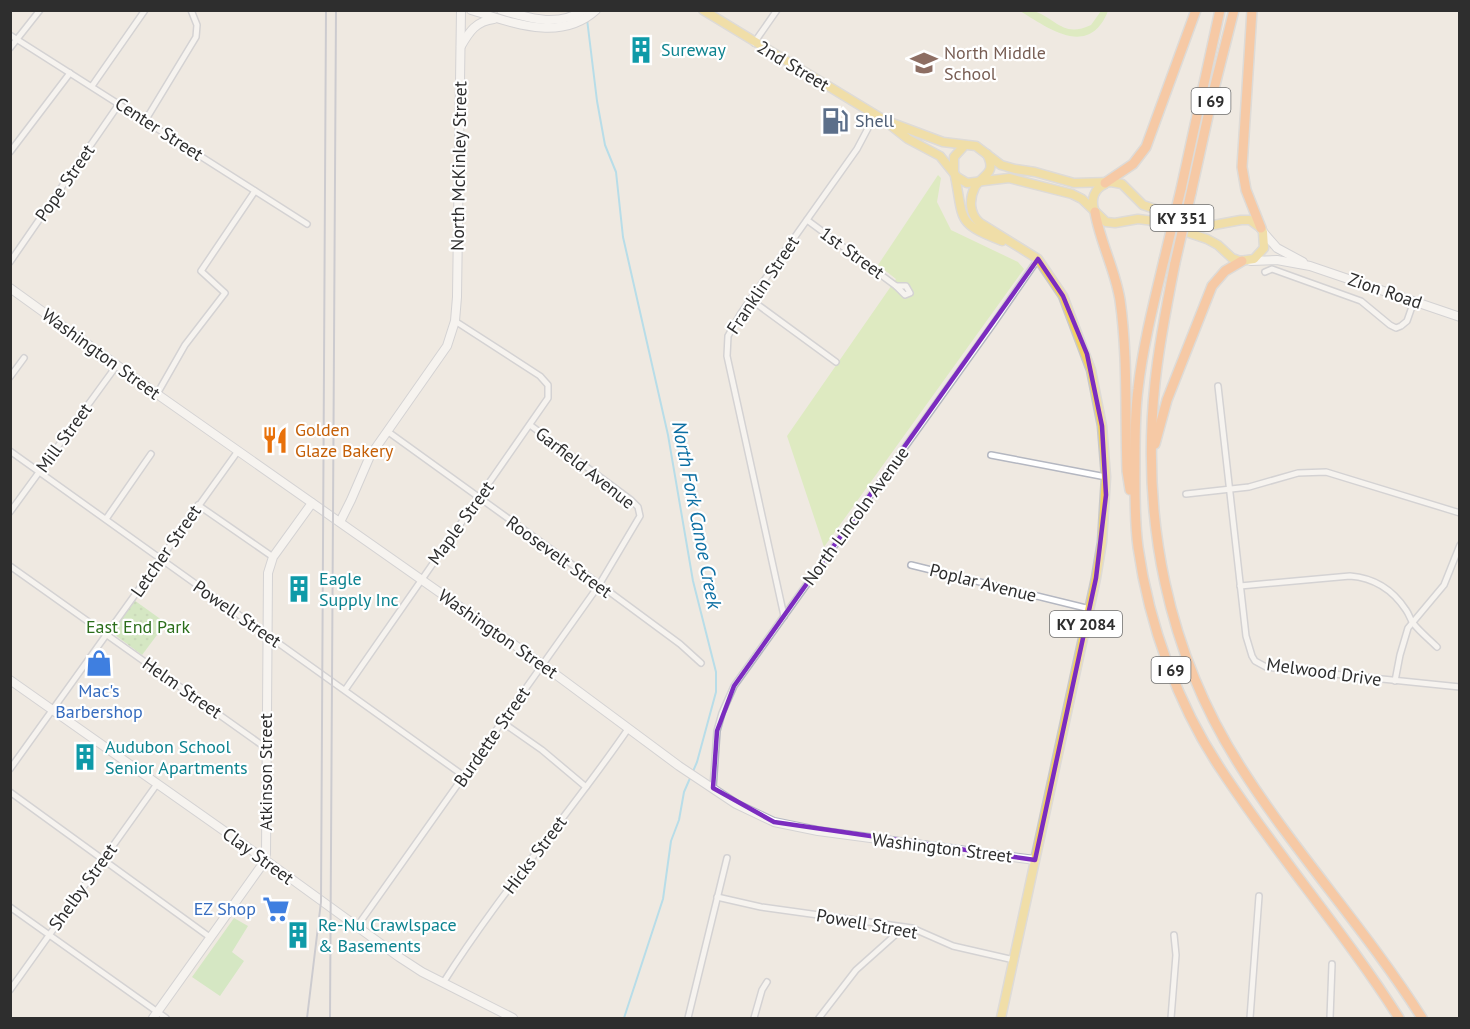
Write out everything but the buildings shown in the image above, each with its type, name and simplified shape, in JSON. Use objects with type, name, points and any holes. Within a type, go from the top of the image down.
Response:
[{"type":"highway","points":[[1105,183],[1133,164],[1146,147],[1196,10]]},
{"type":"highway","name":"I 69","points":[[1220,10],[1137,389],[1134,503],[1138,549],[1146,588],[1166,656],[1202,739],[1275,848],[1399,1018]]},
{"type":"highway","name":"I 69","points":[[1234,10],[1175,263],[1155,381],[1152,421],[1154,525],[1166,591],[1185,656],[1209,710],[1243,771],[1422,1018]]},
{"type":"highway","points":[[1252,10],[1242,167],[1246,190],[1262,230]]},
{"type":"highway","points":[[1095,212],[1098,227],[1113,267],[1121,306],[1127,471],[1138,549]]},
{"type":"highway","points":[[1152,485],[1155,445],[1164,408],[1191,336],[1217,278],[1225,271],[1245,261]]},
{"type":"main road","name":"2nd Street","points":[[703,10],[884,120],[943,142],[976,146],[1001,165],[1015,169],[1074,183],[1122,184],[1143,205],[1199,224],[1214,225],[1246,220],[1254,222],[1262,230]]},
{"type":"main road","name":"2nd Street","points":[[884,120],[908,139],[940,156],[961,181],[979,182],[1000,177],[1017,179],[1077,196],[1106,222],[1115,223],[1138,219],[1154,221],[1215,242],[1232,258],[1245,261]]},
{"type":"main road","points":[[954,172],[954,157],[964,146]]},
{"type":"main road","points":[[979,182],[985,179],[990,168],[987,154]]},
{"type":"main road","name":"KY 2084","points":[[954,172],[960,208],[965,221],[976,231],[1019,248]]},
{"type":"main road","name":"KY 2084","points":[[979,182],[971,203],[971,211],[975,219],[1038,259],[1063,296],[1087,354],[1102,426],[1106,477],[1102,542],[1090,609],[1001,1018]]},
{"type":"main road","points":[[1095,212],[1094,194],[1105,183]]},
{"type":"main road","points":[[1245,261],[1258,256],[1264,248],[1262,230]]},
{"type":"street","points":[[10,48],[40,10]]},
{"type":"street","points":[[92,86],[145,10]]},
{"type":"street","points":[[146,121],[196,37],[197,25],[191,10]]},
{"type":"street","name":"North McKinley Street","points":[[340,522],[369,456],[443,354],[455,321],[461,10]]},
{"type":"street","points":[[471,10],[501,15],[546,29],[588,17],[596,10]]},
{"type":"street","points":[[572,21],[584,10]]},
{"type":"street","points":[[754,43],[777,10]]},
{"type":"street","points":[[460,47],[472,29],[480,22],[501,15]]},
{"type":"street","name":"Center Street","points":[[10,35],[307,224]]},
{"type":"street","points":[[10,152],[70,73]]},
{"type":"street","name":"Pope Street","points":[[10,262],[119,104]]},
{"type":"street","name":"Franklin Street","points":[[784,616],[726,349],[730,330],[857,149],[875,115]]},
{"type":"street","points":[[157,394],[185,345],[225,292],[201,271],[255,191]]},
{"type":"street","name":"1st Street","points":[[807,220],[896,286]]},
{"type":"street","name":"Zion Road","points":[[1262,230],[1269,241],[1282,252],[1310,266],[1460,317]]},
{"type":"street","name":"North Lincoln Avenue","points":[[713,788],[717,731],[734,686],[1038,259]]},
{"type":"street","name":"Zion Road","points":[[1245,261],[1277,260],[1310,266]]},
{"type":"street","points":[[1265,272],[1272,269],[1361,301],[1389,325],[1396,328],[1407,321],[1414,301]]},
{"type":"street","name":"Washington Street","points":[[10,288],[543,665],[679,766],[736,804],[774,822],[834,834],[1035,860]]},
{"type":"street","points":[[750,299],[836,362]]},
{"type":"street","name":"Maple Street","points":[[345,690],[548,398],[549,387],[540,376],[455,321]]},
{"type":"street","points":[[10,377],[24,358]]},
{"type":"street","name":"Mill Street","points":[[10,512],[117,365]]},
{"type":"street","name":"Melwood Drive","points":[[1218,386],[1240,586],[1249,651],[1255,661],[1295,671],[1460,687]]},
{"type":"street","name":"Garfield Avenue","points":[[530,425],[631,500],[639,511]]},
{"type":"street","name":"Roosevelt Street","points":[[387,431],[680,644],[701,663]]},
{"type":"street","name":"Powell Street","points":[[10,451],[464,776]]},
{"type":"street","name":"Letcher Street","points":[[10,769],[238,451]]},
{"type":"street","points":[[105,519],[152,454]]},
{"type":"street","points":[[991,455],[1106,477]]},
{"type":"street","points":[[1186,494],[1258,485],[1298,472],[1326,472],[1460,513]]},
{"type":"street","name":"Atkinson Street","points":[[264,859],[266,846],[268,573],[273,557],[312,503]]},
{"type":"street","points":[[198,505],[273,557]]},
{"type":"street","name":"Burdette Street","points":[[356,928],[599,585],[638,520],[639,511]]},
{"type":"street","points":[[1395,681],[1403,641],[1412,621],[1444,585],[1460,545]]},
{"type":"street","name":"Poplar Avenue","points":[[911,564],[1090,609]]},
{"type":"street","name":"Helm Street","points":[[10,566],[266,748]]},
{"type":"street","points":[[1240,586],[1350,576],[1366,578],[1380,584],[1392,594],[1412,621],[1437,647]]},
{"type":"street","name":"Clay Street","points":[[10,680],[399,957],[443,983],[513,1018]]},
{"type":"street","points":[[734,686],[739,693]]},
{"type":"street","points":[[502,722],[542,750],[586,787]]},
{"type":"street","name":"Hicks Street","points":[[443,983],[489,916],[628,729]]},
{"type":"street","name":"Shelby Street","points":[[10,990],[157,784]]},
{"type":"street","points":[[10,792],[211,938]]},
{"type":"street","points":[[688,1018],[727,858]]},
{"type":"street","points":[[155,1016],[264,859]]},
{"type":"street","points":[[1250,1018],[1259,896]]},
{"type":"street","name":"Powell Street","points":[[717,897],[761,907],[917,930],[953,946],[1014,960]]},
{"type":"street","points":[[10,907],[49,934],[155,1016],[166,1018]]},
{"type":"street","points":[[819,1018],[856,970],[904,928]]},
{"type":"street","points":[[1171,1018],[1176,955],[1174,935]]},
{"type":"street","points":[[1330,1018],[1332,964]]},
{"type":"street","points":[[754,1018],[762,990],[767,982]]},
{"type":"highlighted area","points":[[1038,259],[1063,296],[1087,354],[1102,426],[1106,495],[1096,578],[1035,860],[774,822],[713,788],[717,731],[734,686]]},
{"type":"green space","points":[[1020,11],[1034,11],[1061,26],[1074,29],[1091,25],[1101,11],[1108,11],[1100,25],[1090,34],[1079,37],[1055,31]]},
{"type":"green space","points":[[938,175],[941,178],[937,202],[951,230],[1018,262],[1024,269],[824,547],[787,436],[896,279],[878,265]]},
{"type":"green space","name":"East End Park","points":[[134,600],[166,623],[142,655],[111,632]]},
{"type":"green space","points":[[234,918],[248,926],[232,952],[244,961],[220,996],[192,977]]},
{"type":"waterway","name":"North Fork Canoe Creek","points":[[587,19],[605,145],[616,172],[623,237],[668,435],[693,581],[716,672],[716,692],[697,762],[684,792],[679,820],[671,841],[663,899],[624,1018]]},
{"type":"railway","points":[[307,1018],[321,902],[326,10]]},
{"type":"railway","points":[[330,1018],[336,10]]},
{"type":"place","name":"Sureway","points":[[641,50]]},
{"type":"place","name":"North Middle School","points":[[924,63]]},
{"type":"place","name":"Shell","points":[[835,121]]},
{"type":"place","name":"Golden Glaze Bakery","points":[[275,440]]},
{"type":"place","name":"Eagle Supply Inc","points":[[299,589]]},
{"type":"place","name":"Mac's Barbershop","points":[[99,663]]},
{"type":"place","name":"Audubon School Senior Apartments","points":[[85,757]]},
{"type":"place","name":"EZ Shop","points":[[276,909]]},
{"type":"place","name":"Re-Nu Crawlspace & Basements","points":[[298,935]]}]
